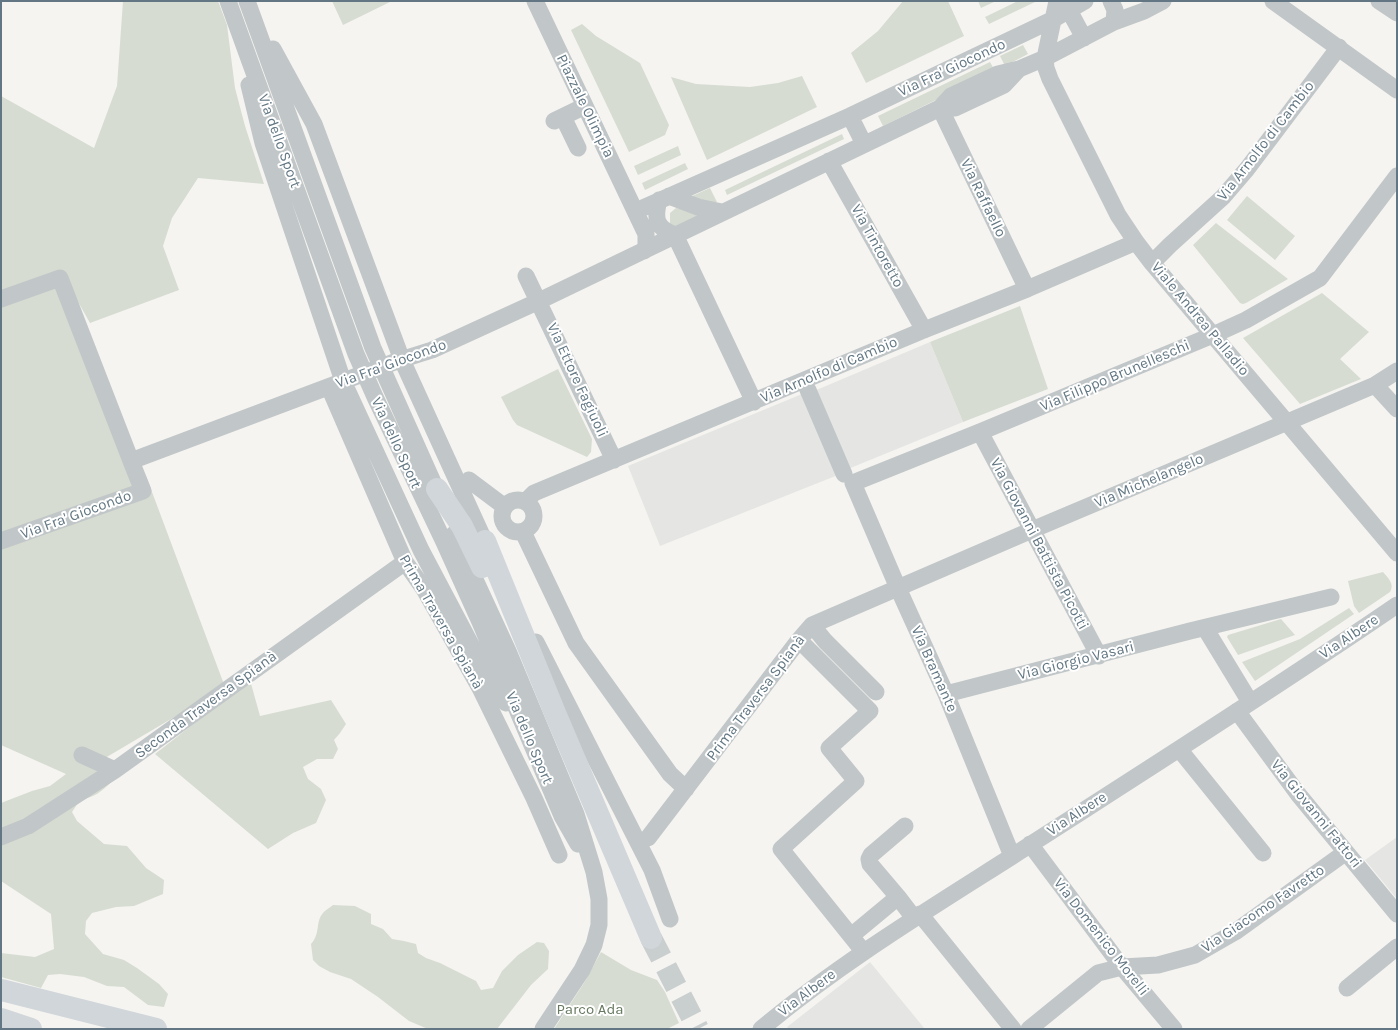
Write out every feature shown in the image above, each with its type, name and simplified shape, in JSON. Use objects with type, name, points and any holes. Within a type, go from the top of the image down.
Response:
[{"type":"highway","points":[[437,489],[462,526],[555,713]]},
{"type":"highway","points":[[484,541],[555,713],[652,938]]},
{"type":"highway","points":[[1,990],[156,1029]]},
{"type":"highway","points":[[1,998],[98,1029]]},
{"type":"highway","points":[[1,1019],[31,1029]]},
{"type":"street","points":[[247,1],[314,124],[399,361],[484,541],[652,870],[670,919]]},
{"type":"street","name":"Via dello Sport","points":[[247,1],[373,348],[437,489],[452,529],[508,651],[576,814],[594,872],[599,899],[600,925],[594,946],[582,970],[543,1029]]},
{"type":"street","name":"Piazzale Olimpia","points":[[536,1],[636,211]]},
{"type":"street","points":[[1063,4],[1085,1]]},
{"type":"street","points":[[1111,1],[1115,10],[1114,22]]},
{"type":"street","points":[[1121,1],[1130,7],[1144,11]]},
{"type":"street","points":[[1045,58],[1114,22],[1144,11],[1164,1]]},
{"type":"street","points":[[1274,1],[1397,90]]},
{"type":"street","points":[[1379,1],[1397,13]]},
{"type":"street","points":[[228,2],[263,143],[341,382],[421,550],[486,673],[529,738]]},
{"type":"street","name":"Via dello Sport","points":[[228,2],[356,354],[374,397],[451,556],[562,816],[594,872]]},
{"type":"street","points":[[1045,58],[1054,19],[1063,4]]},
{"type":"street","points":[[1063,4],[1084,38]]},
{"type":"street","name":"Via Fra' Giocondo","points":[[636,211],[850,116],[1054,19]]},
{"type":"street","name":"Via Arnolfo di Cambio","points":[[1152,263],[1223,197],[1247,169],[1339,47]]},
{"type":"street","name":"Via Fra' Giocondo","points":[[131,461],[341,382],[432,350],[644,251],[940,108],[955,108],[1004,85],[1019,69],[1045,58]]},
{"type":"street","name":"Viale Andrea Palladio","points":[[1045,58],[1046,68],[1050,79],[1118,214],[1136,242],[1152,263],[1397,553]]},
{"type":"street","points":[[578,148],[558,119],[585,106]]},
{"type":"street","name":"Via Raffaello","points":[[940,108],[1027,289]]},
{"type":"street","points":[[850,116],[864,144]]},
{"type":"street","name":"Via Tintoretto","points":[[829,161],[924,330]]},
{"type":"street","name":"Via Filippo Brunelleschi","points":[[848,478],[980,432],[1246,320],[1320,278],[1397,176]]},
{"type":"street","points":[[722,212],[664,198],[656,212],[658,224],[665,231],[675,235],[754,402]]},
{"type":"street","points":[[636,211],[646,234],[646,245],[644,251]]},
{"type":"street","name":"Via Arnolfo di Cambio","points":[[525,502],[534,493],[924,330],[1027,289],[1136,242]]},
{"type":"street","name":"Via Ettore Fagiuoli","points":[[526,276],[614,460]]},
{"type":"street","name":"Via Fra' Giocondo","points":[[1,299],[60,278],[143,491],[1,541]]},
{"type":"street","name":"Via Michelangelo","points":[[898,588],[1375,386],[1397,371]]},
{"type":"street","name":"Prima Traversa Spianà","points":[[341,382],[405,562],[424,589],[480,688],[534,798],[559,855]]},
{"type":"street","points":[[1375,386],[1397,409]]},
{"type":"street","points":[[808,390],[848,478]]},
{"type":"street","name":"Via Giovanni Battista Picotti","points":[[980,432],[1099,656]]},
{"type":"street","name":"Via Bramante","points":[[848,478],[946,694],[1012,856]]},
{"type":"street","points":[[469,480],[505,507]]},
{"type":"street","points":[[516,500],[525,502],[533,510],[534,520],[532,525],[523,532],[513,532],[505,526],[502,517],[505,507],[516,500]]},
{"type":"street","points":[[523,532],[576,643],[670,774],[686,789]]},
{"type":"street","name":"Seconda Traversa Spianà","points":[[1,837],[28,826],[115,770],[405,562]]},
{"type":"street","name":"Prima Traversa Spianà","points":[[648,838],[812,625],[898,588]]},
{"type":"street","name":"Via Giorgio Vasari","points":[[946,694],[1331,597]]},
{"type":"street","name":"Via Albere","points":[[761,1029],[863,951],[1244,707],[1397,605]]},
{"type":"street","name":"Prima Traversa Spianà","points":[[812,625],[825,641],[876,692]]},
{"type":"street","points":[[1205,628],[1244,707]]},
{"type":"street","points":[[799,640],[870,711],[829,748],[856,781],[781,850],[863,951]]},
{"type":"street","name":"Via Giovanni Fattori","points":[[1244,707],[1298,794],[1397,914]]},
{"type":"street","points":[[1179,749],[1263,853]]},
{"type":"street","points":[[82,755],[115,770]]},
{"type":"street","points":[[905,826],[871,855],[869,859],[870,864],[898,897],[917,916],[1013,1029]]},
{"type":"street","name":"Via Domenico Morelli","points":[[1030,844],[1122,967],[1174,1029]]},
{"type":"street","name":"Via Giacomo Favretto","points":[[1029,1029],[1098,973],[1122,967],[1158,965],[1196,955],[1235,932],[1346,852]]},
{"type":"street","points":[[851,936],[898,897]]},
{"type":"street","points":[[1347,988],[1397,947]]},
{"type":"shaded area","points":[[930,342],[963,422],[848,469],[814,391]]},
{"type":"shaded area","points":[[802,394],[838,475],[660,546],[628,466]]},
{"type":"shaded area","points":[[1397,837],[1397,899],[1365,860]]},
{"type":"shaded area","points":[[870,962],[925,1029],[789,1029],[787,1027]]},
{"type":"green space","points":[[123,1],[218,1],[227,25],[235,88],[245,126],[264,184],[198,178],[172,218],[163,246],[179,290],[90,323],[63,275],[1,295],[1,96],[94,148],[117,86]]},
{"type":"green space","points":[[332,1],[392,1],[343,25]]},
{"type":"green space","points":[[903,1],[948,1],[964,36],[866,83],[851,53],[878,31]]},
{"type":"green space","points":[[978,1],[996,1],[981,8]]},
{"type":"green space","points":[[1018,1],[1035,2],[989,24],[985,17]]},
{"type":"green space","points":[[582,24],[596,36],[640,63],[669,125],[665,135],[629,152],[571,30]]},
{"type":"green space","points":[[1023,45],[1028,54],[1005,66],[1000,56]]},
{"type":"green space","points":[[990,62],[995,71],[883,126],[878,116]]},
{"type":"green space","points":[[802,76],[817,107],[707,160],[671,77],[696,84],[750,87],[778,83]]},
{"type":"green space","points":[[842,134],[844,139],[727,195],[725,190]]},
{"type":"green space","points":[[678,146],[681,155],[638,175],[634,166]]},
{"type":"green space","points":[[685,163],[688,169],[645,190],[642,183]]},
{"type":"green space","points":[[710,188],[717,202],[706,203],[690,197]]},
{"type":"green space","points":[[1247,196],[1295,236],[1275,260],[1227,220]]},
{"type":"green space","points":[[676,208],[705,214],[683,229],[670,225],[670,213]]},
{"type":"green space","points":[[1216,223],[1288,279],[1246,303],[1240,303],[1193,245]]},
{"type":"green space","points":[[57,285],[132,481],[146,476],[225,687],[95,764],[111,782],[97,794],[80,800],[72,812],[77,821],[104,844],[127,846],[146,868],[164,880],[163,894],[134,906],[116,907],[92,913],[86,921],[85,934],[103,954],[124,960],[159,984],[168,994],[164,1007],[148,1005],[124,987],[107,986],[84,977],[60,974],[48,975],[41,988],[1,977],[1,953],[35,957],[54,949],[51,914],[1,881],[1,803],[50,786],[66,774],[1,745],[1,305]]},
{"type":"green space","points":[[1322,293],[1369,332],[1340,359],[1361,379],[1300,404],[1243,338]]},
{"type":"green space","points":[[1020,306],[1048,389],[963,422],[930,342]]},
{"type":"green space","points":[[558,369],[592,439],[591,452],[587,457],[517,425],[501,397]]},
{"type":"green space","points":[[1383,572],[1389,579],[1392,586],[1390,592],[1359,613],[1354,606],[1348,581]]},
{"type":"green space","points":[[1349,608],[1354,614],[1255,681],[1242,662],[1300,639]]},
{"type":"green space","points":[[1281,619],[1295,635],[1238,655],[1227,637],[1228,635]]},
{"type":"green space","points":[[250,680],[260,716],[331,700],[346,724],[334,740],[338,749],[333,759],[317,759],[303,767],[308,779],[321,789],[326,800],[316,823],[293,833],[268,849],[155,754]]},
{"type":"green space","points":[[333,905],[355,906],[371,914],[371,924],[383,929],[392,939],[416,944],[418,953],[476,981],[481,990],[493,988],[502,971],[518,955],[537,942],[544,943],[549,951],[548,969],[531,985],[497,1029],[428,1029],[409,1021],[378,997],[351,979],[330,972],[319,966],[313,960],[311,944],[316,936],[319,920],[324,912]]},
{"type":"green space","name":"Parco Ada","points":[[601,952],[631,970],[657,980],[665,992],[679,1023],[667,1029],[554,1029],[584,983]]},
{"type":"tunnel","points":[[651,938],[698,1029]]}]
